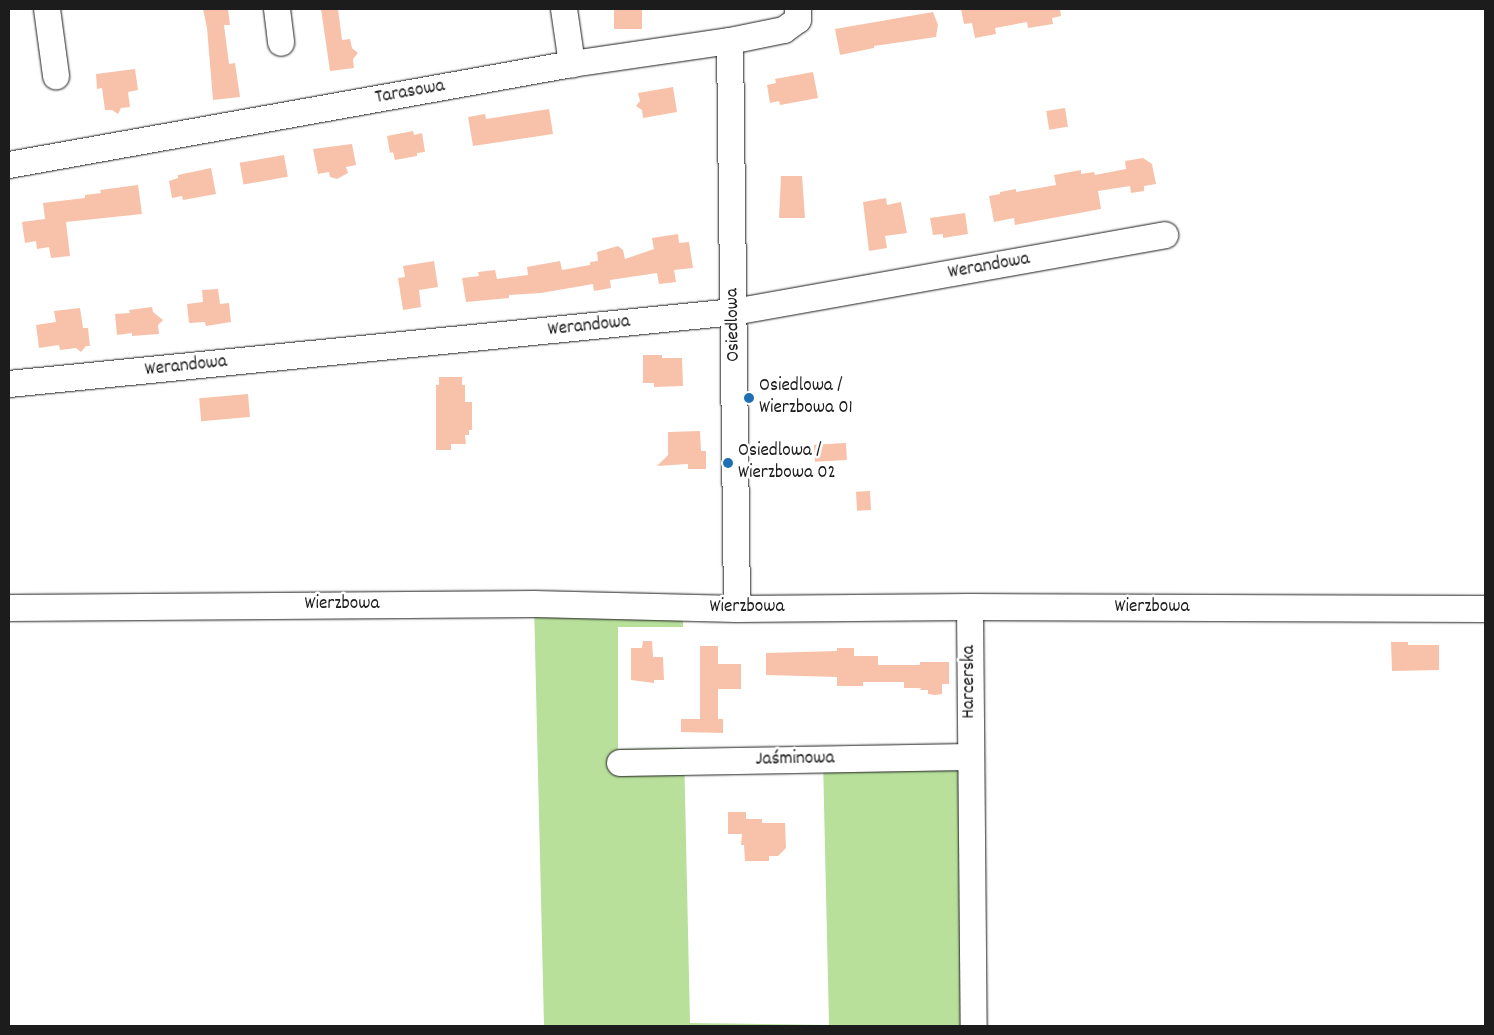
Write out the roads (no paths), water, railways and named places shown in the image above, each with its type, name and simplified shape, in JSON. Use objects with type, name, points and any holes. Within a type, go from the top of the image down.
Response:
[{"type":"street","points":[[47,9],[56,76]]},
{"type":"street","points":[[276,9],[282,43]]},
{"type":"street","points":[[564,9],[572,64]]},
{"type":"street","name":"Tarasowa","points":[[9,165],[572,64],[730,41],[784,30],[798,20],[798,9]]},
{"type":"street","name":"Osiedlowa","points":[[730,41],[737,609]]},
{"type":"street","name":"Werandowa","points":[[9,384],[734,312],[1165,235]]},
{"type":"street","name":"Wierzbowa","points":[[9,608],[534,604],[737,609],[970,607],[1485,609]]},
{"type":"street","name":"Harcerska","points":[[970,607],[974,1026]]},
{"type":"street","name":"Jaśminowa","points":[[620,763],[970,757]]},
{"type":"place","name":"Osiedlowa / Wierzbowa 01","points":[[749,398]]},
{"type":"place","name":"Osiedlowa / Wierzbowa 02","points":[[728,463]]}]
